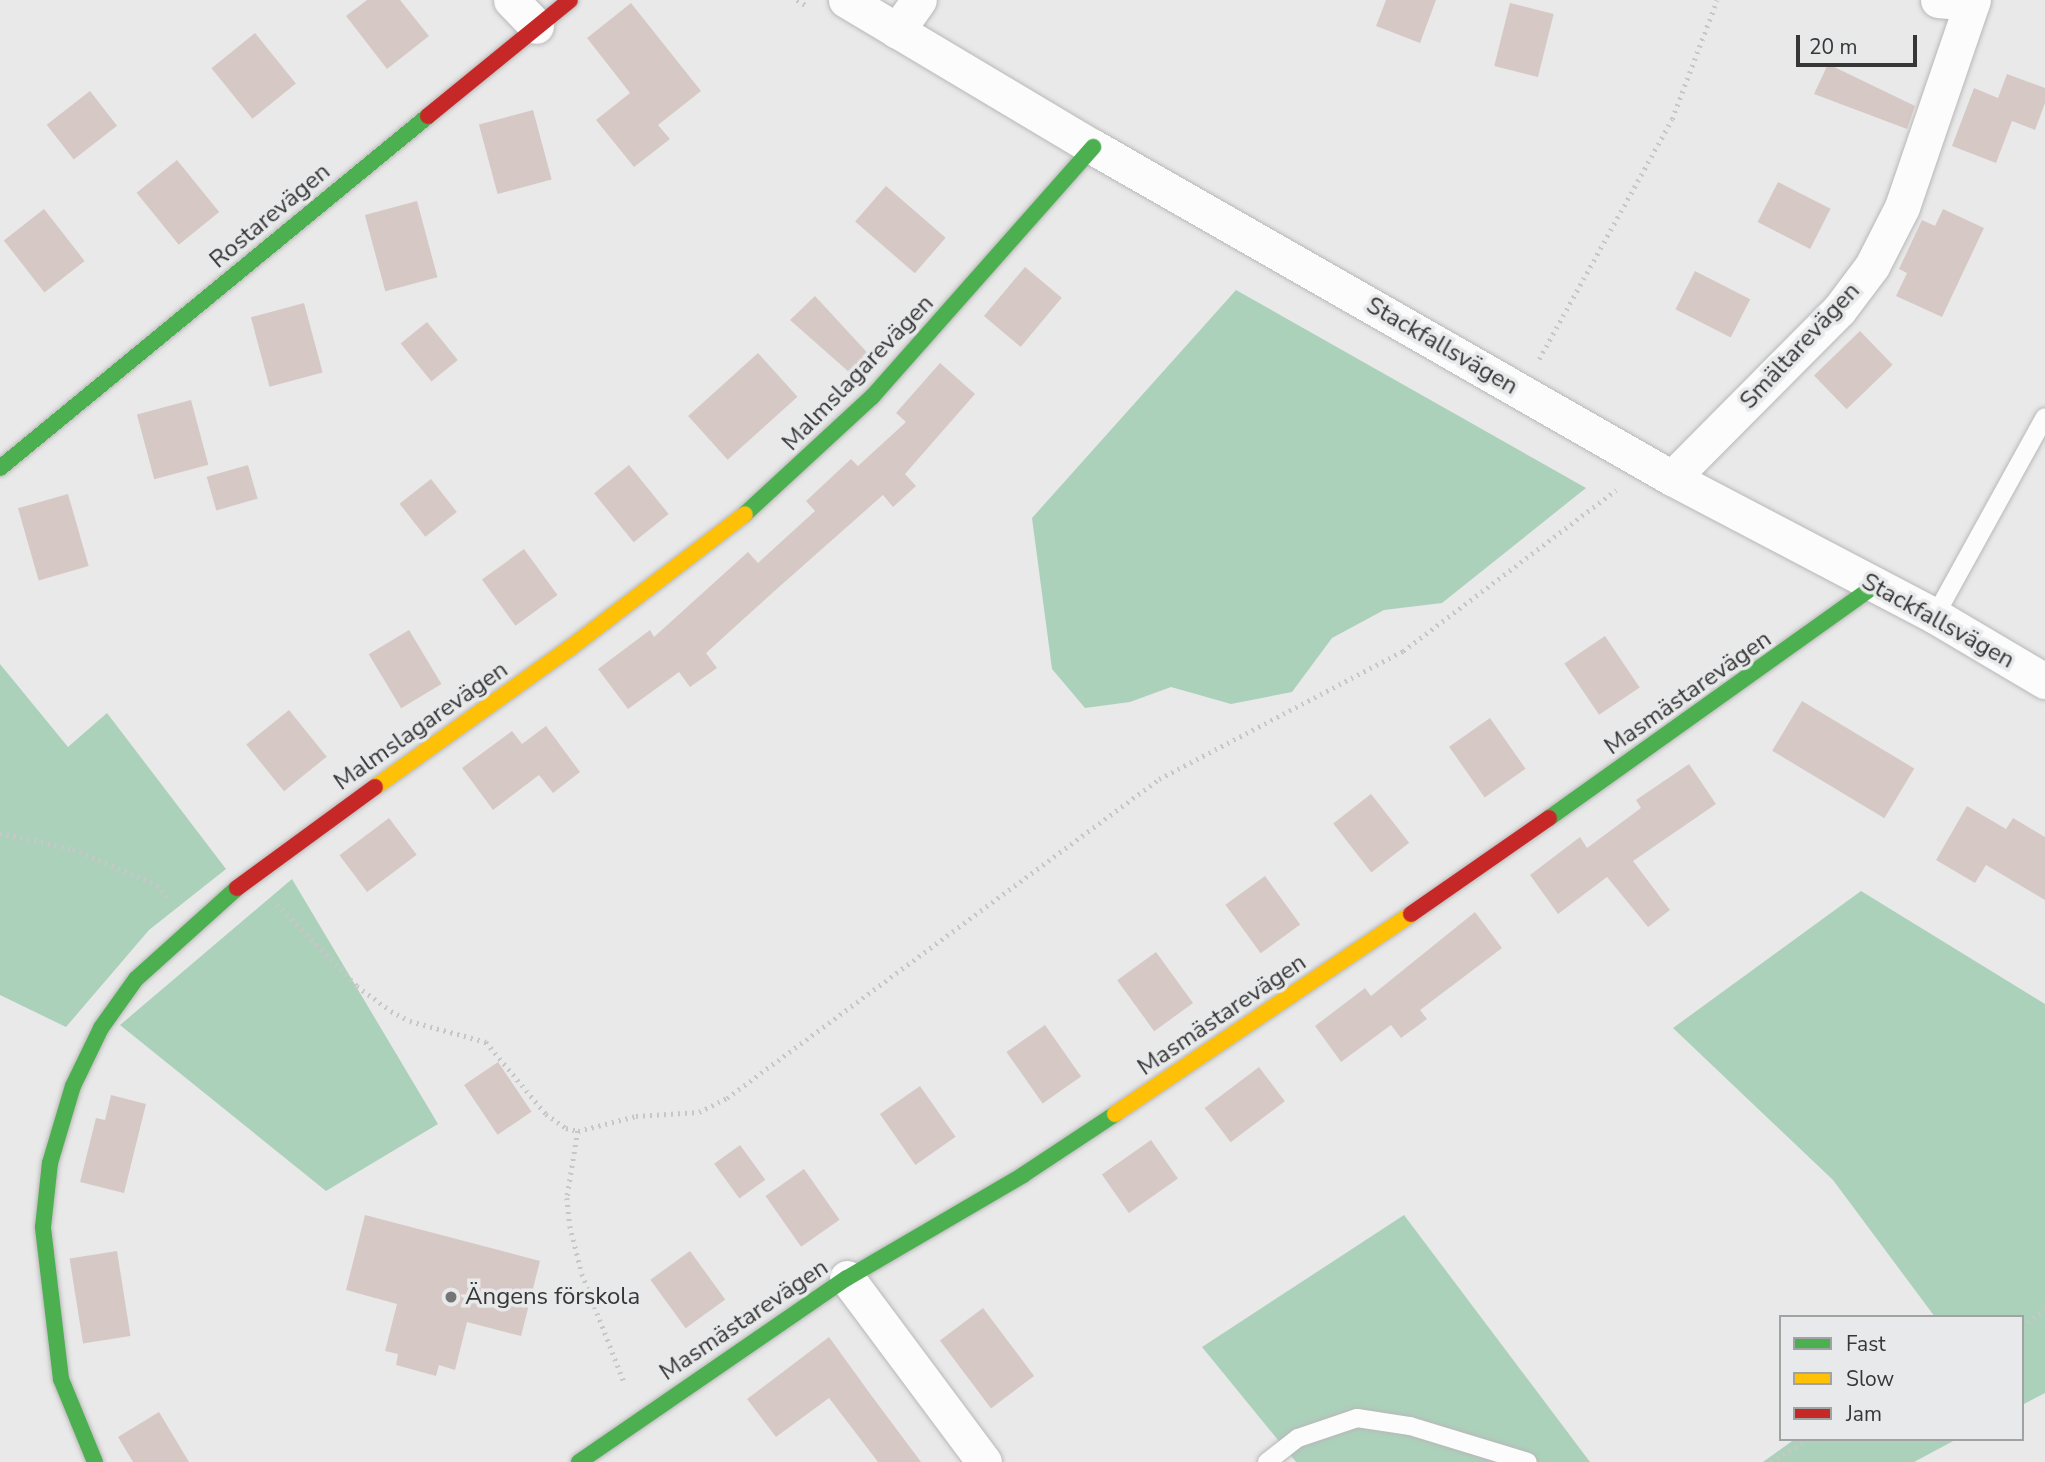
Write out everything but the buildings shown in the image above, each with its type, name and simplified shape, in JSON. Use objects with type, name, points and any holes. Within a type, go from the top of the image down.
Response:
[{"type":"street","points":[[511,0],[536,26]]},
{"type":"street","name":"Rostarevägen","points":[[0,468],[570,0]]},
{"type":"street","name":"Stackfallsvägen","points":[[846,0],[1093,147],[1672,478],[1935,616],[2045,681]]},
{"type":"street","points":[[897,31],[919,0]]},
{"type":"street","points":[[1938,0],[1973,1]]},
{"type":"street","name":"Smältarevägen","points":[[1672,478],[1839,310],[1872,267],[1902,207],[1973,1]]},
{"type":"street","name":"Malmslagarevägen","points":[[95,1462],[61,1379],[49,1309],[43,1227],[50,1163],[73,1086],[101,1028],[136,979],[251,875],[581,640],[749,511],[872,397],[1093,147]]},
{"type":"street","name":"Masmästarevägen","points":[[579,1462],[847,1278],[1034,1167],[1253,1023],[1756,674],[1876,585]]},
{"type":"street","points":[[847,1278],[984,1462]]},
{"type":"lane","points":[[1935,616],[2045,417]]},
{"type":"lane","points":[[1266,1462],[1298,1437],[1357,1418],[1410,1426],[1528,1462]]},
{"type":"path","points":[[1521,391],[1672,119],[1717,0]]},
{"type":"path","points":[[251,875],[357,986],[410,1021],[486,1042],[508,1063],[546,1114],[578,1131],[636,1116],[699,1112],[727,1098],[1159,779],[1189,760],[1394,657],[1622,485]]},
{"type":"path","points":[[0,833],[73,849],[158,885],[193,925]]},
{"type":"path","points":[[578,1131],[567,1198],[570,1226],[582,1274],[640,1419]]},
{"type":"path","points":[[2024,1325],[2045,1309]]},
{"type":"path","points":[[1771,1462],[1805,1441]]},
{"type":"green space","points":[[1236,290],[1586,488],[1442,603],[1384,610],[1332,638],[1292,692],[1231,704],[1171,687],[1130,702],[1085,708],[1052,669],[1032,518]]},
{"type":"green space","points":[[0,664],[68,747],[107,713],[226,869],[149,930],[66,1027],[0,995]]},
{"type":"green space","points":[[292,879],[438,1124],[326,1191],[120,1025]]},
{"type":"green space","points":[[1861,891],[2045,1004],[2045,1393],[2024,1404],[2024,1315],[1934,1315],[1833,1180],[1673,1028]]},
{"type":"green space","points":[[1404,1215],[1590,1462],[1296,1462],[1202,1347]]},
{"type":"green space","points":[[1792,1441],[1953,1441],[1914,1462],[1763,1462]]},
{"type":"traffic: fast","points":[[0,468],[428,116]]},
{"type":"traffic: fast","points":[[745,514],[872,397],[1093,147]]},
{"type":"traffic: fast","points":[[1549,818],[1876,585]]},
{"type":"traffic: fast","points":[[95,1462],[61,1379],[43,1227],[50,1163],[73,1086],[101,1028],[136,979],[237,888]]},
{"type":"traffic: fast","points":[[579,1462],[847,1278],[1023,1175],[1115,1114]]},
{"type":"traffic: slow","points":[[375,787],[570,648],[745,514]]},
{"type":"traffic: slow","points":[[1115,1114],[1411,914]]},
{"type":"traffic: jam","points":[[428,116],[570,0]]},
{"type":"traffic: jam","points":[[237,888],[375,787]]},
{"type":"traffic: jam","points":[[1411,914],[1549,818]]},
{"type":"place","name":"Ängens förskola","points":[[451,1297]]}]
